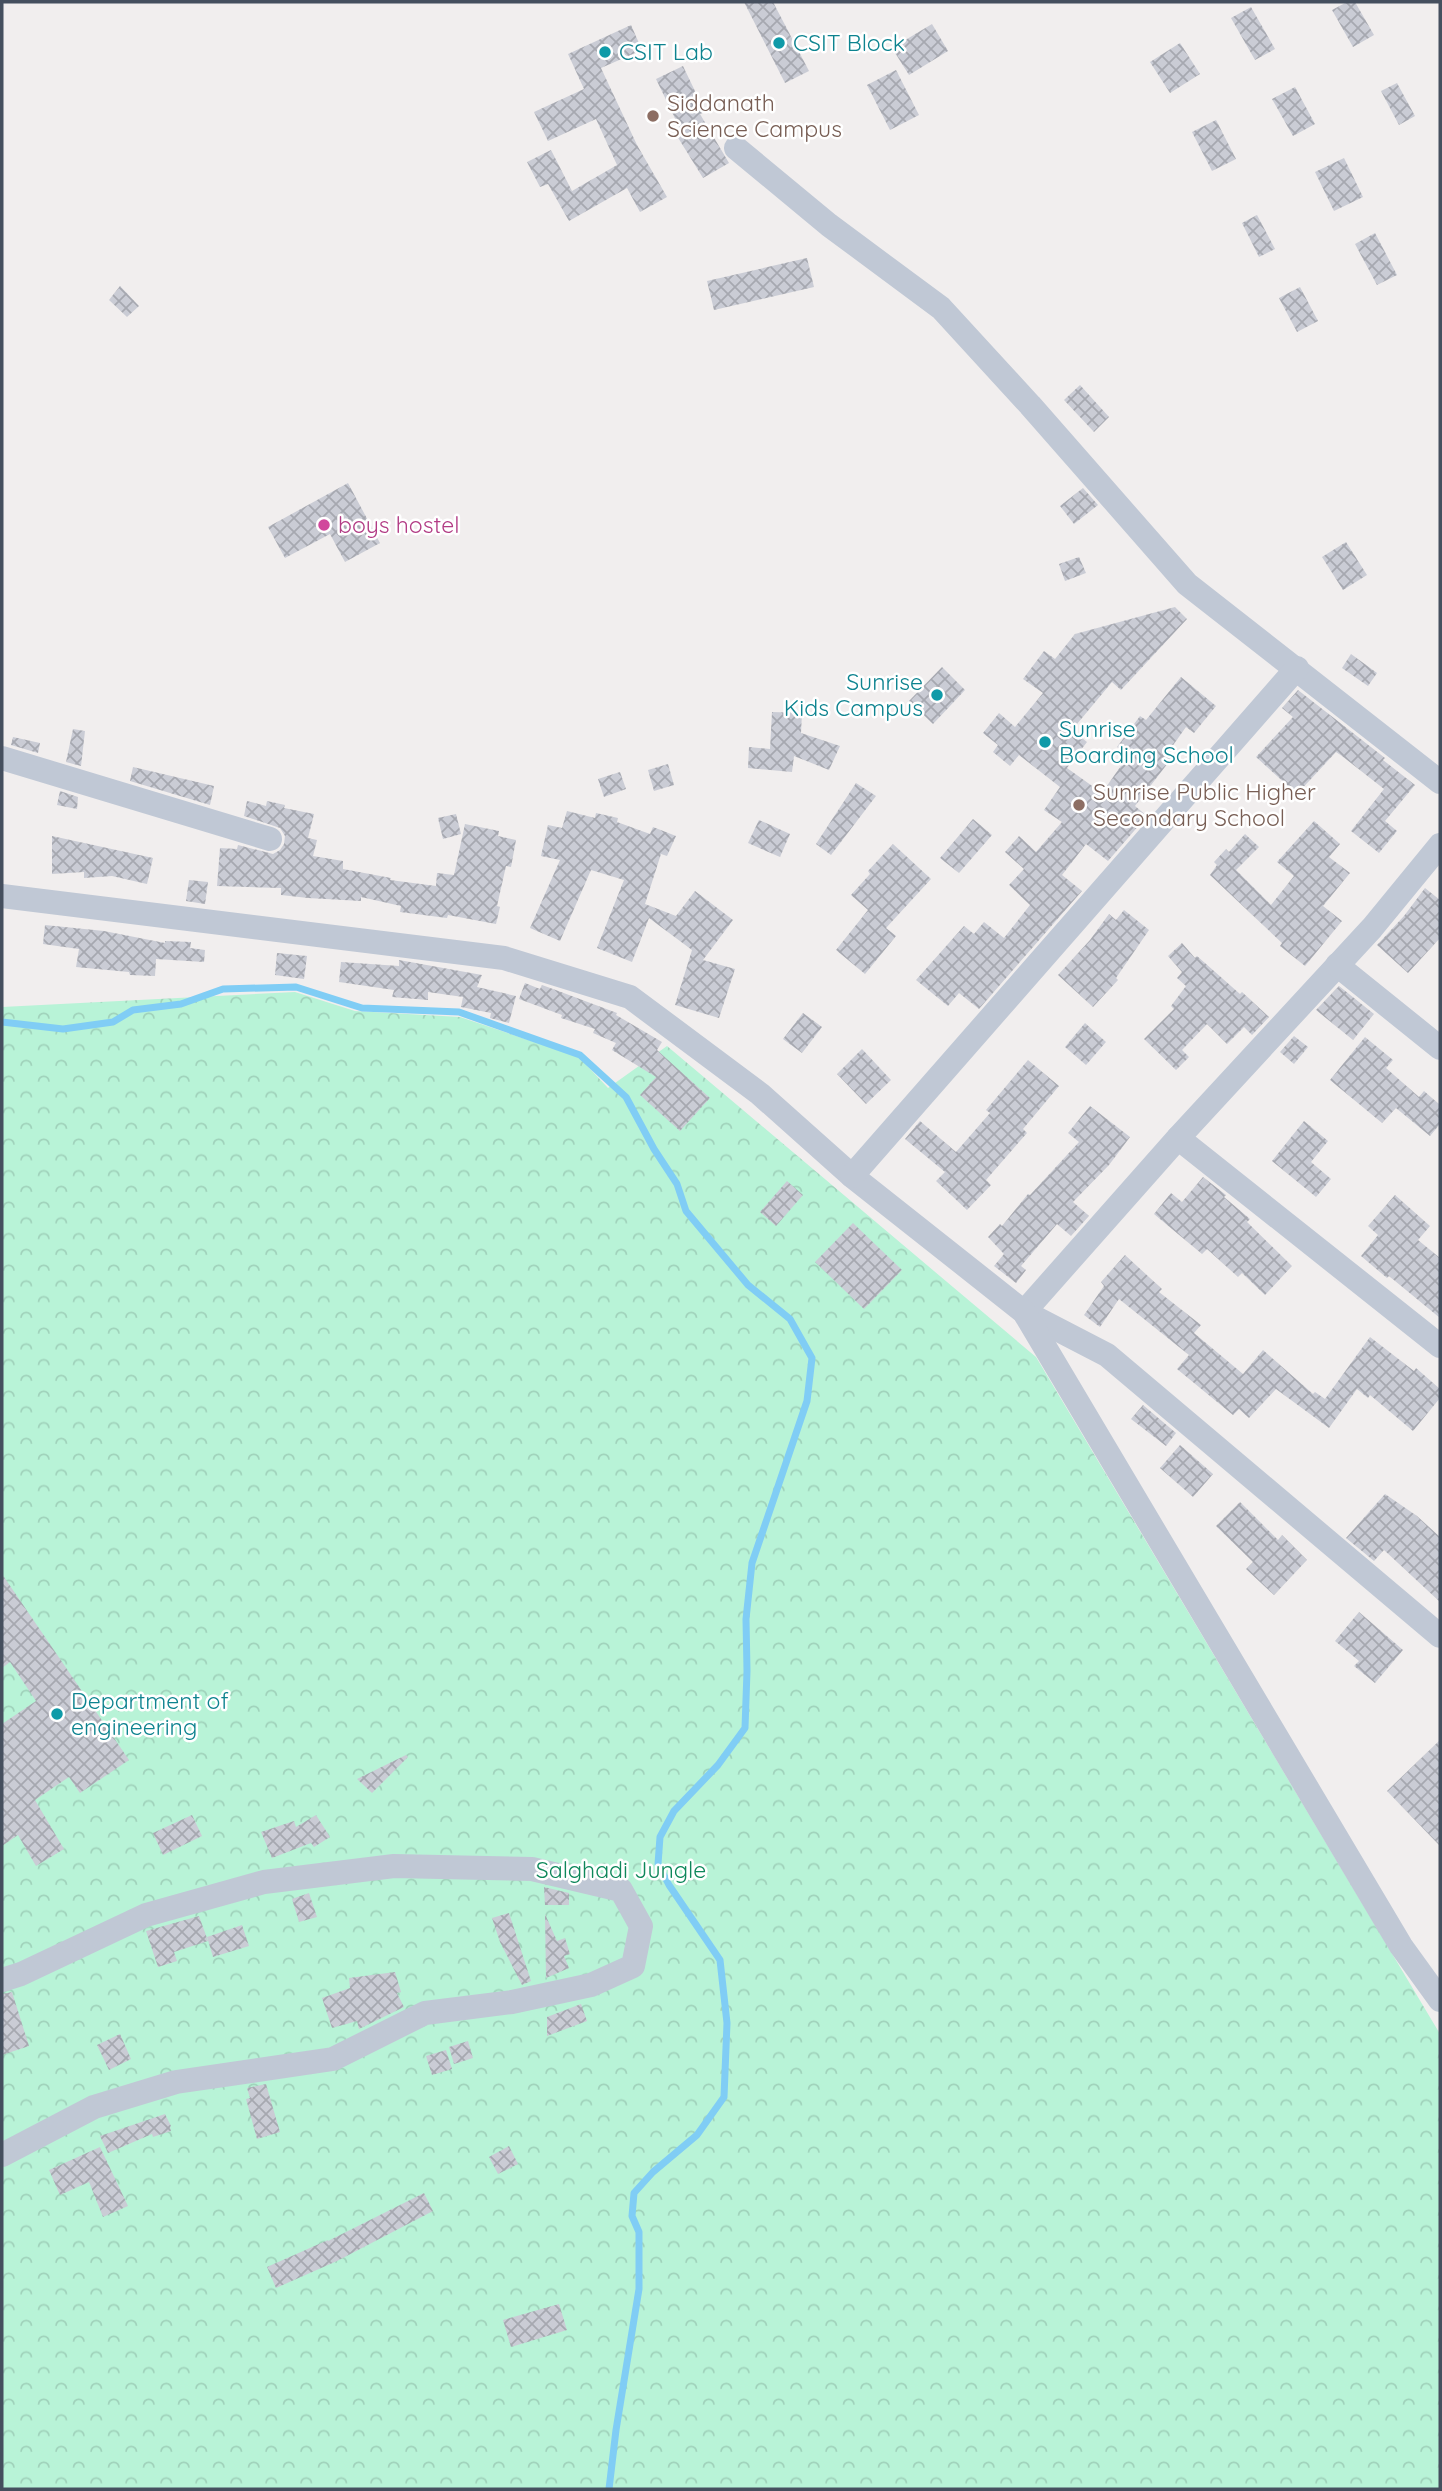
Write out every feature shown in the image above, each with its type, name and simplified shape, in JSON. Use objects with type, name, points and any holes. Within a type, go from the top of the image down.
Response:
[{"type":"street","points":[[736,148],[829,225],[941,308],[1187,584],[1440,782]]},
{"type":"street","points":[[852,1176],[1297,668]]},
{"type":"street","points":[[2,758],[270,839]]},
{"type":"street","points":[[1024,1312],[1178,1138],[1372,928],[1440,845]]},
{"type":"street","points":[[2,896],[504,958],[630,997],[760,1094],[852,1176],[1024,1312],[1107,1356],[1440,1636]]},
{"type":"street","points":[[1337,965],[1440,1048]]},
{"type":"street","points":[[1178,1138],[1440,1346]]},
{"type":"street","points":[[1024,1312],[1401,1946],[1440,2000]]},
{"type":"street","points":[[2,1980],[21,1974],[146,1915],[264,1882],[394,1866],[532,1869],[621,1890],[641,1926],[634,1966],[591,1985],[512,2002],[425,2012],[333,2059],[176,2082],[94,2107],[2,2155]]},
{"type":"green space","name":"Salghadi Jungle","points":[[295,992],[355,1011],[460,1017],[579,1057],[608,1088],[667,1046],[1036,1357],[1440,2034],[1440,2489],[2,2489],[2,1007]]},
{"type":"building","name":"CSIT Block","points":[[744,2],[773,2],[809,71],[785,83]]},
{"type":"building","points":[[1347,2],[1355,2],[1374,35],[1353,47],[1332,10]]},
{"type":"building","points":[[1251,7],[1275,49],[1255,60],[1231,18]]},
{"type":"building","points":[[932,24],[948,51],[909,75],[892,48]]},
{"type":"building","points":[[631,25],[642,50],[601,68],[637,145],[667,197],[640,212],[627,188],[569,221],[548,184],[540,187],[527,162],[551,150],[572,191],[617,165],[596,119],[548,141],[534,112],[584,89],[568,54]]},
{"type":"building","points":[[1180,43],[1200,74],[1170,93],[1150,62]]},
{"type":"building","points":[[683,66],[705,112],[700,114],[729,163],[703,178],[677,136],[682,133],[656,79]]},
{"type":"building","points":[[896,70],[919,115],[890,130],[867,85]]},
{"type":"building","points":[[1397,83],[1415,116],[1399,125],[1381,91]]},
{"type":"building","points":[[1295,87],[1315,124],[1293,136],[1272,99]]},
{"type":"building","points":[[1216,120],[1236,159],[1212,171],[1192,132]]},
{"type":"building","points":[[1344,158],[1363,197],[1334,211],[1315,172]]},
{"type":"building","points":[[1257,215],[1275,249],[1259,257],[1242,223]]},
{"type":"building","points":[[1375,233],[1397,275],[1377,285],[1355,244]]},
{"type":"building","points":[[807,258],[814,287],[714,310],[707,281]]},
{"type":"building","points":[[120,286],[139,306],[127,317],[109,300]]},
{"type":"building","points":[[1300,287],[1318,321],[1297,332],[1279,298]]},
{"type":"building","points":[[1080,385],[1109,417],[1094,432],[1064,400]]},
{"type":"building","name":"boys hostel","points":[[348,483],[380,543],[345,562],[330,534],[285,558],[268,527]]},
{"type":"building","points":[[1083,488],[1098,505],[1074,524],[1060,506]]},
{"type":"building","points":[[1346,542],[1367,575],[1343,590],[1322,557]]},
{"type":"building","points":[[1079,557],[1086,573],[1065,581],[1059,564]]},
{"type":"building","points":[[1175,607],[1187,619],[1121,690],[1112,682],[1072,730],[1087,742],[1067,768],[1102,793],[1125,760],[1120,756],[1124,752],[1117,747],[1140,716],[1146,720],[1181,677],[1216,706],[1194,733],[1186,727],[1166,755],[1171,759],[1135,806],[1147,816],[1108,861],[1086,844],[1062,875],[1082,891],[979,1009],[959,993],[948,1006],[916,980],[964,926],[974,934],[984,922],[1004,938],[1030,905],[1009,885],[1024,869],[1005,852],[1019,836],[1036,852],[1062,822],[1044,810],[1060,787],[1019,755],[1010,766],[993,752],[998,745],[983,733],[999,713],[1015,727],[1043,693],[1023,679],[1044,651],[1055,659],[1075,634]]},
{"type":"building","points":[[1351,654],[1377,673],[1368,686],[1342,668]]},
{"type":"building","name":"Sunrise Kids Campus","points":[[942,667],[965,690],[933,724],[909,701]]},
{"type":"building","points":[[1298,690],[1415,785],[1385,821],[1397,831],[1379,853],[1351,831],[1384,789],[1342,756],[1336,752],[1297,794],[1256,757],[1293,717],[1282,708]]},
{"type":"building","points":[[772,712],[802,713],[801,733],[840,746],[829,770],[794,756],[792,772],[748,768],[749,747],[770,749]]},
{"type":"building","points":[[73,729],[85,731],[81,766],[66,762]]},
{"type":"building","points":[[13,737],[40,743],[38,753],[11,745]]},
{"type":"building","points":[[668,764],[674,785],[654,791],[648,770]]},
{"type":"building","points":[[133,767],[214,786],[210,805],[130,781]]},
{"type":"building","points":[[620,772],[626,789],[604,797],[598,779]]},
{"type":"building","points":[[856,783],[876,796],[831,855],[816,844]]},
{"type":"building","points":[[60,791],[78,797],[77,809],[57,805]]},
{"type":"building","points":[[247,801],[266,806],[267,801],[285,805],[284,808],[314,814],[308,838],[317,840],[313,856],[343,861],[343,869],[391,878],[390,880],[436,886],[437,873],[454,875],[465,824],[499,831],[498,836],[516,840],[511,867],[506,866],[496,924],[448,915],[447,918],[400,912],[401,906],[361,897],[361,901],[308,898],[281,895],[281,888],[217,886],[220,848],[237,849],[238,845],[273,854],[284,844],[285,836],[280,828],[244,816]]},
{"type":"building","points":[[567,811],[595,818],[596,813],[618,818],[617,822],[650,834],[653,827],[676,836],[667,856],[661,854],[645,904],[676,916],[695,891],[733,920],[703,960],[735,969],[719,1018],[675,1005],[692,950],[649,918],[632,962],[597,948],[624,880],[591,870],[560,941],[530,928],[560,860],[541,856],[548,825],[562,828]]},
{"type":"building","points":[[456,814],[461,834],[443,839],[438,818]]},
{"type":"building","points":[[973,819],[992,835],[959,873],[940,858]]},
{"type":"building","points":[[759,820],[790,834],[780,857],[748,843]]},
{"type":"building","points":[[1314,821],[1340,844],[1329,857],[1350,873],[1323,906],[1342,921],[1305,966],[1280,946],[1282,943],[1210,875],[1217,865],[1214,862],[1226,849],[1229,852],[1245,834],[1259,847],[1236,870],[1271,905],[1294,876],[1277,862]]},
{"type":"building","points":[[52,836],[153,858],[147,884],[112,876],[84,878],[84,872],[52,874]]},
{"type":"building","points":[[893,844],[931,879],[886,928],[896,936],[865,974],[836,950],[868,910],[851,895],[870,874],[868,871]]},
{"type":"building","points":[[189,880],[208,882],[205,904],[186,901]]},
{"type":"building","points":[[1425,888],[1440,900],[1440,938],[1408,973],[1377,945]]},
{"type":"building","points":[[1124,910],[1149,930],[1116,978],[1118,980],[1093,1007],[1058,975],[1090,940],[1109,914],[1116,920]]},
{"type":"building","points":[[45,925],[104,931],[165,943],[191,942],[190,948],[205,950],[204,962],[156,959],[155,976],[76,967],[79,949],[43,944]]},
{"type":"building","points":[[1182,943],[1195,958],[1197,956],[1269,1017],[1252,1035],[1244,1027],[1227,1044],[1207,1024],[1182,1050],[1189,1057],[1176,1070],[1144,1039],[1174,1009],[1171,1006],[1186,986],[1177,978],[1182,972],[1168,956]]},
{"type":"building","points":[[277,953],[307,956],[304,979],[275,975]]},
{"type":"building","points":[[399,960],[482,975],[477,987],[516,996],[509,1023],[490,1018],[491,1013],[461,1007],[463,997],[428,992],[428,1000],[392,997],[394,990],[339,982],[341,962],[399,966]]},
{"type":"building","points":[[525,983],[540,989],[542,985],[617,1013],[616,1015],[662,1042],[657,1050],[710,1098],[680,1131],[640,1095],[656,1077],[612,1050],[616,1043],[593,1033],[595,1029],[561,1018],[562,1015],[519,999]]},
{"type":"building","points":[[1339,986],[1374,1014],[1353,1040],[1316,1010]]},
{"type":"building","points":[[803,1013],[822,1027],[802,1053],[783,1039]]},
{"type":"building","points":[[1085,1023],[1106,1042],[1086,1065],[1065,1047]]},
{"type":"building","points":[[1294,1036],[1308,1047],[1294,1064],[1280,1052]]},
{"type":"building","points":[[1365,1037],[1393,1060],[1386,1068],[1419,1097],[1424,1091],[1440,1105],[1440,1124],[1430,1136],[1396,1108],[1382,1123],[1330,1080]]},
{"type":"building","points":[[862,1049],[891,1080],[866,1104],[837,1074]]},
{"type":"building","points":[[1028,1060],[1059,1086],[1023,1129],[1027,1133],[986,1180],[991,1185],[967,1210],[936,1181],[945,1172],[905,1139],[920,1121],[956,1152],[990,1113],[986,1110]]},
{"type":"building","points":[[1090,1106],[1130,1137],[1109,1165],[1073,1202],[1089,1216],[1071,1236],[1057,1224],[1021,1266],[1026,1270],[1016,1283],[994,1266],[1004,1254],[988,1237],[1000,1224],[1002,1226],[1028,1194],[1030,1195],[1079,1142],[1068,1133]]},
{"type":"building","points":[[1304,1121],[1328,1141],[1311,1162],[1331,1179],[1316,1197],[1272,1161]]},
{"type":"building","points":[[1203,1177],[1250,1219],[1247,1222],[1292,1266],[1265,1295],[1242,1273],[1238,1277],[1207,1249],[1202,1254],[1154,1214],[1171,1193],[1182,1202]]},
{"type":"building","points":[[787,1181],[803,1195],[776,1226],[760,1212]]},
{"type":"building","points":[[1395,1195],[1430,1226],[1418,1240],[1440,1258],[1440,1318],[1361,1256],[1378,1235],[1368,1226]]},
{"type":"building","points":[[853,1223],[902,1270],[864,1309],[815,1262]]},
{"type":"building","points":[[1125,1255],[1162,1289],[1159,1292],[1201,1325],[1194,1333],[1243,1374],[1263,1350],[1313,1394],[1315,1392],[1325,1399],[1370,1337],[1414,1371],[1416,1368],[1440,1389],[1440,1398],[1413,1431],[1370,1395],[1368,1398],[1357,1389],[1329,1428],[1276,1389],[1249,1418],[1239,1409],[1233,1415],[1177,1369],[1189,1355],[1119,1299],[1100,1327],[1084,1315],[1104,1286],[1101,1282]]},
{"type":"building","points":[[1143,1405],[1176,1433],[1166,1446],[1131,1419]]},
{"type":"building","points":[[1180,1445],[1213,1474],[1193,1497],[1160,1468]]},
{"type":"building","points":[[1385,1494],[1417,1516],[1440,1537],[1440,1602],[1384,1550],[1374,1561],[1346,1538]]},
{"type":"building","points":[[1240,1502],[1278,1540],[1282,1535],[1307,1560],[1274,1595],[1246,1569],[1253,1562],[1216,1526]]},
{"type":"building","name":"Department of engineering","points":[[2,1574],[129,1760],[80,1793],[69,1777],[35,1800],[64,1849],[36,1866],[18,1835],[2,1846],[2,1724],[36,1701],[10,1662],[2,1668]]},
{"type":"building","points":[[1359,1612],[1403,1650],[1375,1683],[1354,1666],[1359,1661],[1335,1641]]},
{"type":"building","points":[[1440,1740],[1440,1846],[1387,1791]]},
{"type":"building","points":[[406,1755],[408,1757],[372,1793],[357,1779]]},
{"type":"building","points":[[192,1815],[202,1836],[163,1855],[153,1833]]},
{"type":"building","points":[[316,1815],[330,1837],[314,1847],[311,1843],[272,1858],[261,1832],[294,1821],[296,1827]]},
{"type":"building","points":[[544,1887],[569,1893],[569,1905],[545,1905]]},
{"type":"building","points":[[309,1893],[317,1917],[299,1922],[292,1899]]},
{"type":"building","points":[[509,1913],[531,1981],[522,1985],[500,1942],[492,1918]]},
{"type":"building","points":[[545,1914],[557,1941],[565,1938],[570,1954],[564,1956],[569,1968],[546,1978]]},
{"type":"building","points":[[199,1916],[208,1941],[174,1952],[177,1961],[158,1967],[146,1931]]},
{"type":"building","points":[[242,1925],[249,1946],[213,1957],[207,1937]]},
{"type":"building","points":[[395,1972],[401,1992],[397,1993],[404,2007],[359,2029],[357,2021],[332,2028],[322,1998],[350,1988],[349,1978]]},
{"type":"building","points":[[12,1992],[29,2046],[2,2055],[2,1994]]},
{"type":"building","points":[[581,2004],[587,2021],[547,2036],[547,2017]]},
{"type":"building","points":[[120,2034],[131,2059],[109,2070],[97,2045]]},
{"type":"building","points":[[468,2041],[473,2058],[454,2064],[449,2047]]},
{"type":"building","points":[[446,2050],[452,2069],[432,2075],[426,2056]]},
{"type":"building","points":[[266,2084],[280,2132],[257,2139],[246,2099],[250,2098],[247,2088]]},
{"type":"building","points":[[165,2114],[171,2131],[153,2137],[152,2134],[108,2153],[100,2136]]},
{"type":"building","points":[[509,2146],[518,2164],[498,2174],[489,2157]]},
{"type":"building","points":[[100,2147],[128,2206],[103,2217],[89,2182],[60,2195],[49,2170]]},
{"type":"building","points":[[424,2193],[433,2211],[337,2261],[276,2288],[267,2267],[328,2241]]},
{"type":"building","points":[[559,2304],[567,2330],[511,2347],[503,2320]]},
{"type":"waterway","points":[[2,1022],[63,1029],[113,1022],[133,1010],[181,1004],[223,989],[296,987],[362,1008],[459,1012],[580,1055],[626,1097],[654,1149],[677,1184],[686,1211],[748,1285],[790,1319],[812,1358],[807,1401],[752,1563],[746,1619],[745,1728],[718,1765],[674,1811],[660,1837],[658,1864],[669,1885],[720,1960],[727,2023],[724,2097],[697,2135],[653,2172],[634,2193],[632,2216],[639,2232],[639,2289],[609,2489]]},
{"type":"place","name":"CSIT Block","points":[[779,43]]},
{"type":"place","name":"CSIT Lab","points":[[605,52]]},
{"type":"place","name":"Siddanath Science Campus","points":[[653,116]]},
{"type":"place","name":"boys hostel","points":[[324,525]]},
{"type":"place","name":"Sunrise Kids Campus","points":[[937,695]]},
{"type":"place","name":"Sunrise Boarding School","points":[[1045,742]]},
{"type":"place","name":"Sunrise Public Higher Secondary School","points":[[1079,805]]},
{"type":"place","name":"Department of engineering","points":[[57,1714]]}]
